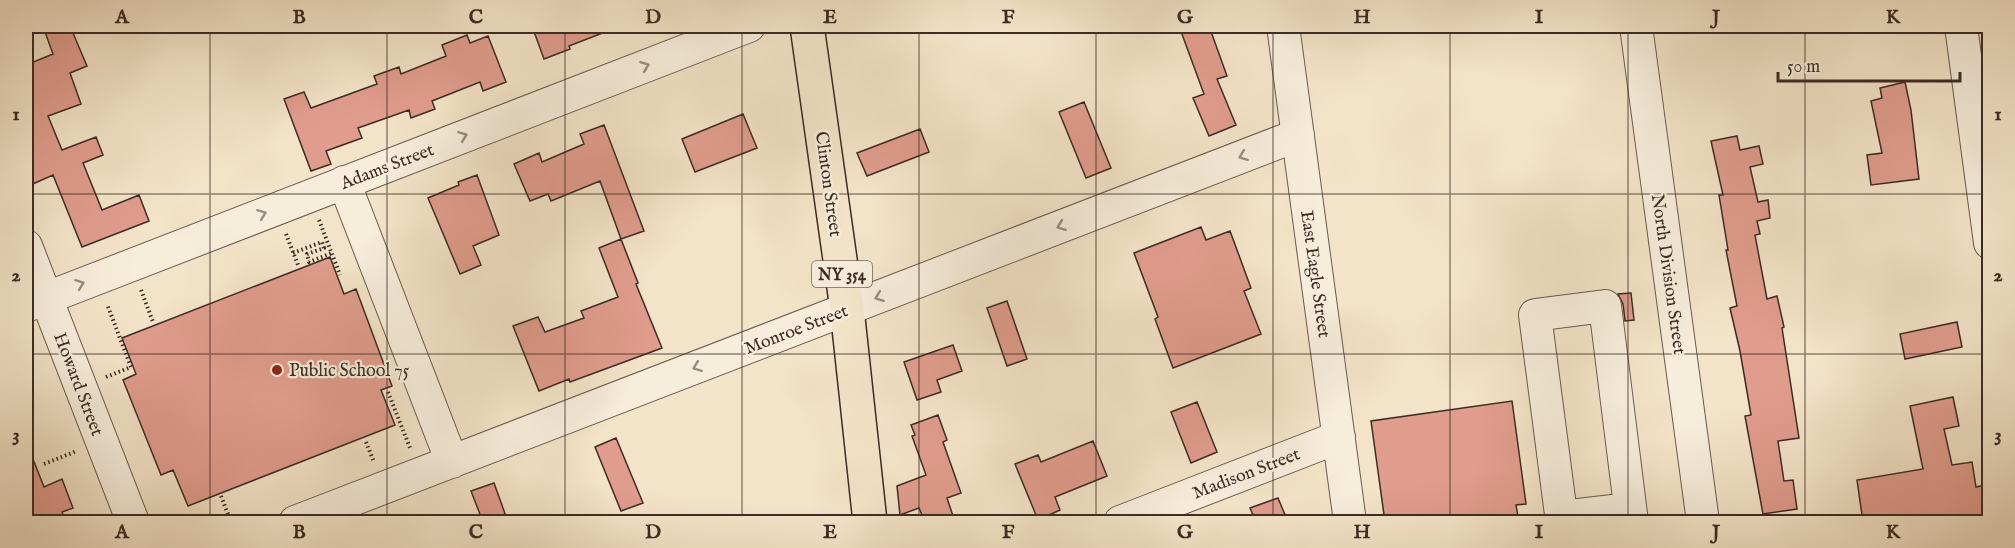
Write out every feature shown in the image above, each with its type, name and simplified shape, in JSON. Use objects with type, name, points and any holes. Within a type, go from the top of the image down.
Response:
[{"type":"main road","name":"Clinton Street","points":[[807,26],[847,309],[870,522]]},
{"type":"street","name":"Adams Street","points":[[36,302],[749,26]]},
{"type":"street","name":"East Eagle Street","points":[[1283,26],[1350,522]]},
{"type":"street","name":"North Division Street","points":[[1636,26],[1703,522]]},
{"type":"street","points":[[1961,26],[1989,243]]},
{"type":"street","name":"Monroe Street","points":[[295,522],[1298,135]]},
{"type":"street","points":[[344,182],[452,462]]},
{"type":"street","name":"Howard Street","points":[[26,246],[36,302],[133,522]]},
{"type":"street","points":[[1605,306],[1631,515],[1561,520],[1535,315],[1605,306]]},
{"type":"street","name":"Madison Street","points":[[1120,522],[1339,437]]},
{"type":"path","points":[[310,195],[340,275]]},
{"type":"path","points":[[293,253],[322,242],[324,248],[307,254],[309,262],[332,253]]},
{"type":"path","points":[[290,243],[298,265]]},
{"type":"path","points":[[97,278],[131,367]]},
{"type":"path","points":[[145,299],[153,322]]},
{"type":"path","points":[[388,392],[420,474]]},
{"type":"path","points":[[44,464],[79,451]]},
{"type":"path","points":[[222,496],[231,522]]},
{"type":"building","points":[[61,26],[70,26],[87,66],[70,73],[81,104],[48,116],[62,150],[96,137],[103,155],[83,163],[102,210],[139,195],[149,221],[82,247],[53,175],[26,187],[26,65],[53,54],[45,32]]},
{"type":"building","points":[[532,26],[618,27],[569,46],[570,49],[544,59]]},
{"type":"building","points":[[1179,26],[1209,26],[1227,76],[1217,79],[1236,125],[1209,136],[1193,98],[1204,94]]},
{"type":"building","points":[[467,35],[470,43],[488,36],[506,82],[483,91],[480,82],[432,101],[435,109],[411,118],[409,110],[358,128],[362,138],[326,151],[331,164],[311,171],[284,99],[304,92],[311,108],[377,84],[374,76],[399,67],[401,74],[446,56],[442,45]]},
{"type":"building","points":[[1905,82],[1911,110],[1919,179],[1871,185],[1867,155],[1882,153],[1871,101],[1882,98],[1880,88]]},
{"type":"building","points":[[1084,102],[1111,168],[1086,178],[1059,112]]},
{"type":"building","points":[[743,114],[757,148],[695,172],[682,139]]},
{"type":"building","points":[[604,125],[644,231],[621,239],[600,181],[551,201],[548,194],[530,201],[514,164],[539,153],[542,162],[584,144],[580,134]]},
{"type":"building","points":[[920,129],[929,152],[867,176],[857,153]]},
{"type":"building","points":[[1737,136],[1740,150],[1759,146],[1763,164],[1750,167],[1758,202],[1768,200],[1770,218],[1757,221],[1760,234],[1755,235],[1767,299],[1777,296],[1784,327],[1782,328],[1799,438],[1778,441],[1784,481],[1793,480],[1797,509],[1763,514],[1745,416],[1751,415],[1730,308],[1737,306],[1726,250],[1728,250],[1719,195],[1723,195],[1711,141]]},
{"type":"building","points":[[477,175],[499,235],[473,246],[481,265],[460,274],[428,198]]},
{"type":"building","points":[[1201,227],[1206,240],[1230,231],[1251,288],[1244,291],[1261,334],[1173,368],[1155,319],[1158,317],[1134,253]]},
{"type":"building","points":[[621,239],[638,283],[636,284],[662,348],[539,391],[513,326],[538,317],[545,332],[584,318],[581,311],[618,297],[599,248]]},
{"type":"building","points":[[330,257],[344,294],[356,289],[392,386],[381,390],[395,425],[188,506],[173,470],[161,475],[123,380],[136,374],[122,338]]},
{"type":"building","points":[[1631,293],[1634,320],[1625,321],[1623,304],[1618,294]]},
{"type":"building","points":[[1007,301],[1027,359],[1007,366],[987,308]]},
{"type":"building","points":[[1957,322],[1962,347],[1905,359],[1900,334]]},
{"type":"building","points":[[953,345],[962,371],[937,380],[941,392],[917,400],[904,362]]},
{"type":"building","points":[[1953,397],[1959,426],[1944,429],[1952,465],[1972,462],[1976,487],[1985,485],[1989,522],[1863,522],[1857,480],[1923,469],[1910,406]]},
{"type":"building","points":[[1512,401],[1526,504],[1516,505],[1519,522],[1385,522],[1371,421]]},
{"type":"building","points":[[1197,402],[1217,452],[1191,463],[1171,412]]},
{"type":"building","points":[[938,415],[947,440],[943,442],[961,493],[947,498],[955,522],[925,522],[919,508],[900,515],[897,486],[926,475],[912,436],[915,435],[911,425]]},
{"type":"building","points":[[616,438],[643,503],[621,511],[595,447]]},
{"type":"building","points":[[1093,441],[1107,476],[1055,497],[1060,510],[1038,520],[1015,464],[1038,455],[1041,462]]},
{"type":"building","points":[[26,444],[44,487],[62,479],[73,508],[62,512],[66,522],[26,522]]},
{"type":"building","points":[[494,483],[508,522],[483,522],[471,491]]},
{"type":"building","points":[[1278,498],[1288,522],[1256,522],[1250,508]]},
{"type":"place","name":"Public School 75","points":[[277,370]]}]
